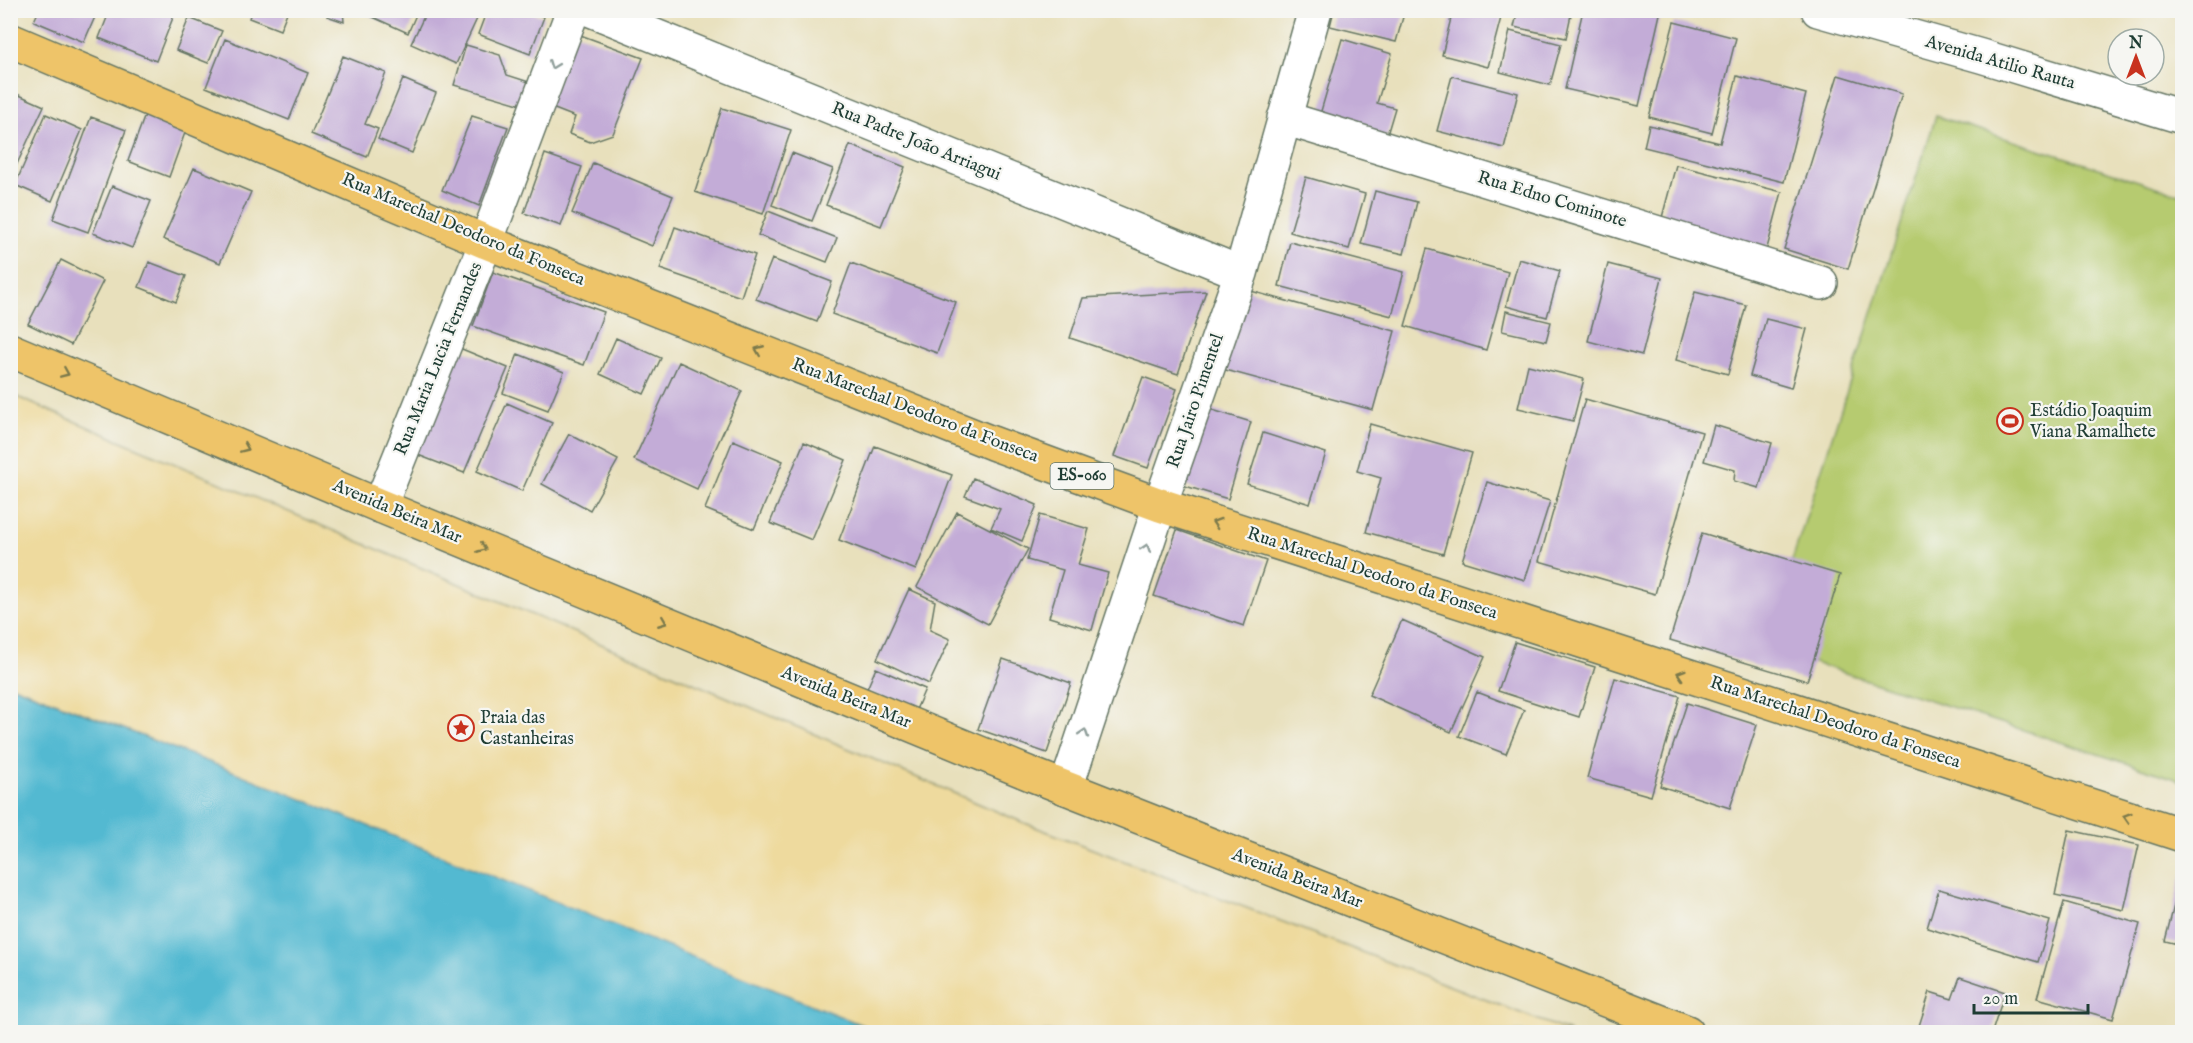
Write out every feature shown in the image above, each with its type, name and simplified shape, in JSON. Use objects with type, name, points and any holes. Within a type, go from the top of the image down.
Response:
[{"type":"main road","name":"Rua Marechal Deodoro da Fonseca","points":[[10,40],[486,242],[993,442],[1160,505],[2182,835]]},
{"type":"main road","name":"Avenida Beira Mar","points":[[10,351],[1066,788],[1687,1032]]},
{"type":"street","name":"Rua Maria Lucia Fernandes","points":[[380,506],[486,242],[573,10]]},
{"type":"street","name":"Rua Padre João Arriagui","points":[[591,10],[1241,273]]},
{"type":"street","name":"Rua Jairo Pimentel","points":[[1066,788],[1160,505],[1241,273],[1315,10]]},
{"type":"street","name":"Avenida Atilio Rauta","points":[[1818,10],[2182,117]]},
{"type":"street","name":"Rua Edno Cominote","points":[[1284,118],[1821,283]]},
{"type":"green space","name":"Estádio Joaquim Viana Ramalhete","points":[[1936,116],[2182,195],[2182,781],[1764,647]]},
{"type":"sand","name":"Praia das Castanheiras","points":[[10,394],[1022,822],[1570,1032],[879,1032],[232,771],[11,685]]},
{"type":"water","points":[[10,685],[232,771],[879,1032],[11,1032]]},
{"type":"building","points":[[39,10],[98,10],[84,42],[34,21]]},
{"type":"building","points":[[110,10],[176,10],[156,61],[99,38]]},
{"type":"building","points":[[252,10],[288,10],[280,30],[249,18]]},
{"type":"building","points":[[330,10],[343,10],[344,22],[327,16]]},
{"type":"building","points":[[366,10],[418,10],[408,33],[366,14]]},
{"type":"building","points":[[427,10],[481,10],[456,64],[411,44]]},
{"type":"building","points":[[487,10],[526,10],[544,17],[530,54],[478,34]]},
{"type":"building","points":[[1334,10],[1405,10],[1396,42],[1330,26]]},
{"type":"building","points":[[1453,10],[1503,10],[1488,67],[1442,55]]},
{"type":"building","points":[[1518,10],[1572,10],[1566,38],[1514,27]]},
{"type":"building","points":[[1583,10],[1644,10],[1660,14],[1639,106],[1565,89]]},
{"type":"building","points":[[189,18],[222,31],[208,63],[176,50]]},
{"type":"building","points":[[1674,22],[1736,38],[1712,133],[1649,117]]},
{"type":"building","points":[[1510,31],[1561,44],[1550,85],[1500,72]]},
{"type":"building","points":[[575,33],[643,58],[613,134],[590,142],[569,134],[575,117],[547,106]]},
{"type":"building","points":[[225,39],[308,73],[289,120],[206,87]]},
{"type":"building","points":[[1342,39],[1392,54],[1377,103],[1395,108],[1386,138],[1319,118]]},
{"type":"building","points":[[466,45],[500,55],[507,75],[529,82],[522,105],[454,85]]},
{"type":"building","points":[[343,56],[386,73],[365,124],[378,129],[367,157],[311,134]]},
{"type":"building","points":[[1838,75],[1902,94],[1848,269],[1784,249]]},
{"type":"building","points":[[1452,76],[1518,93],[1504,148],[1437,131]]},
{"type":"building","points":[[1737,76],[1806,94],[1784,182],[1644,147],[1649,125],[1720,143]]},
{"type":"building","points":[[403,79],[436,93],[412,153],[378,139]]},
{"type":"building","points":[[10,91],[44,106],[10,179]]},
{"type":"building","points":[[722,108],[791,130],[763,214],[695,192]]},
{"type":"building","points":[[46,114],[82,130],[52,201],[15,185]]},
{"type":"building","points":[[145,115],[186,130],[169,177],[128,161]]},
{"type":"building","points":[[472,116],[508,127],[479,206],[442,190]]},
{"type":"building","points":[[91,117],[126,130],[88,232],[53,219]]},
{"type":"building","points":[[850,145],[905,167],[881,226],[826,205]]},
{"type":"building","points":[[792,153],[833,169],[812,221],[772,205]]},
{"type":"building","points":[[545,154],[582,167],[561,226],[524,213]]},
{"type":"building","points":[[593,163],[673,196],[652,246],[572,213]]},
{"type":"building","points":[[1676,165],[1782,192],[1766,252],[1660,225]]},
{"type":"building","points":[[194,168],[251,192],[220,263],[163,239]]},
{"type":"building","points":[[1306,177],[1365,194],[1349,249],[1290,232]]},
{"type":"building","points":[[112,186],[151,201],[132,248],[93,233]]},
{"type":"building","points":[[1375,191],[1417,202],[1404,254],[1361,244]]},
{"type":"building","points":[[768,211],[837,238],[827,262],[758,235]]},
{"type":"building","points":[[675,227],[755,255],[741,297],[660,269]]},
{"type":"building","points":[[1290,242],[1404,272],[1392,316],[1279,286]]},
{"type":"building","points":[[1427,249],[1508,272],[1486,350],[1405,326]]},
{"type":"building","points":[[772,259],[832,282],[817,322],[756,299]]},
{"type":"building","points":[[1519,259],[1560,271],[1547,317],[1506,306]]},
{"type":"building","points":[[61,260],[103,281],[71,345],[28,324]]},
{"type":"building","points":[[149,262],[186,276],[176,302],[139,287]]},
{"type":"building","points":[[851,263],[956,302],[937,353],[832,314]]},
{"type":"building","points":[[1608,264],[1662,278],[1642,355],[1588,341]]},
{"type":"building","points":[[493,272],[604,312],[584,365],[473,326]]},
{"type":"building","points":[[1240,288],[1395,331],[1373,410],[1218,368]]},
{"type":"building","points":[[1206,291],[1178,374],[1070,338],[1083,298]]},
{"type":"building","points":[[1695,292],[1746,305],[1728,374],[1676,360]]},
{"type":"building","points":[[1506,311],[1551,322],[1546,341],[1502,331]]},
{"type":"building","points":[[1766,319],[1807,329],[1791,388],[1750,376]]},
{"type":"building","points":[[616,338],[661,358],[644,394],[600,374]]},
{"type":"building","points":[[457,347],[508,368],[464,473],[413,453]]},
{"type":"building","points":[[518,354],[564,372],[548,410],[503,393]]},
{"type":"building","points":[[679,362],[742,391],[697,489],[634,460]]},
{"type":"building","points":[[1528,365],[1584,379],[1573,421],[1518,408]]},
{"type":"building","points":[[1143,377],[1177,389],[1148,468],[1114,456]]},
{"type":"building","points":[[1585,399],[1702,432],[1655,594],[1539,561]]},
{"type":"building","points":[[507,403],[552,423],[522,491],[477,471]]},
{"type":"building","points":[[1206,408],[1251,422],[1228,499],[1182,485]]},
{"type":"building","points":[[1370,424],[1472,453],[1443,554],[1366,532],[1381,478],[1357,471]]},
{"type":"building","points":[[1714,425],[1772,443],[1759,488],[1734,481],[1735,470],[1704,461]]},
{"type":"building","points":[[1263,433],[1326,453],[1310,504],[1247,484]]},
{"type":"building","points":[[569,434],[618,460],[590,510],[542,484]]},
{"type":"building","points":[[733,440],[783,461],[754,529],[705,509]]},
{"type":"building","points":[[804,442],[846,460],[812,540],[770,523]]},
{"type":"building","points":[[875,446],[952,475],[916,570],[839,540]]},
{"type":"building","points":[[973,478],[1037,505],[1022,541],[991,528],[1000,509],[965,496]]},
{"type":"building","points":[[1487,482],[1550,501],[1525,580],[1462,561]]},
{"type":"building","points":[[957,512],[1028,549],[988,624],[917,587]]},
{"type":"building","points":[[1040,515],[1089,529],[1078,565],[1108,573],[1092,630],[1049,617],[1063,570],[1027,560]]},
{"type":"building","points":[[1177,530],[1266,561],[1244,626],[1154,596]]},
{"type":"building","points":[[1702,533],[1840,575],[1807,681],[1670,640]]},
{"type":"building","points":[[909,589],[935,601],[930,630],[950,639],[929,684],[877,659]]},
{"type":"building","points":[[1402,620],[1485,657],[1451,732],[1369,695]]},
{"type":"building","points":[[1515,642],[1595,667],[1579,717],[1498,691]]},
{"type":"building","points":[[1003,659],[1071,683],[1047,753],[978,729]]},
{"type":"building","points":[[876,668],[925,689],[915,712],[866,691]]},
{"type":"building","points":[[1615,678],[1680,696],[1651,796],[1587,778]]},
{"type":"building","points":[[1477,692],[1524,710],[1506,754],[1459,736]]},
{"type":"building","points":[[1687,703],[1757,725],[1730,808],[1660,786]]},
{"type":"building","points":[[2069,830],[2139,845],[2124,910],[2055,895]]},
{"type":"building","points":[[2182,874],[2182,945],[2165,941]]},
{"type":"building","points":[[1939,889],[2050,921],[2038,962],[1927,928]]},
{"type":"building","points":[[2064,902],[2140,924],[2113,1019],[2037,998]]},
{"type":"building","points":[[1960,977],[2005,992],[1992,1032],[1917,1032],[1930,992],[1952,999]]},
{"type":"place","name":"Estádio Joaquim Viana Ramalhete","points":[[2010,421]]},
{"type":"place","name":"Praia das Castanheiras","points":[[461,728]]}]
